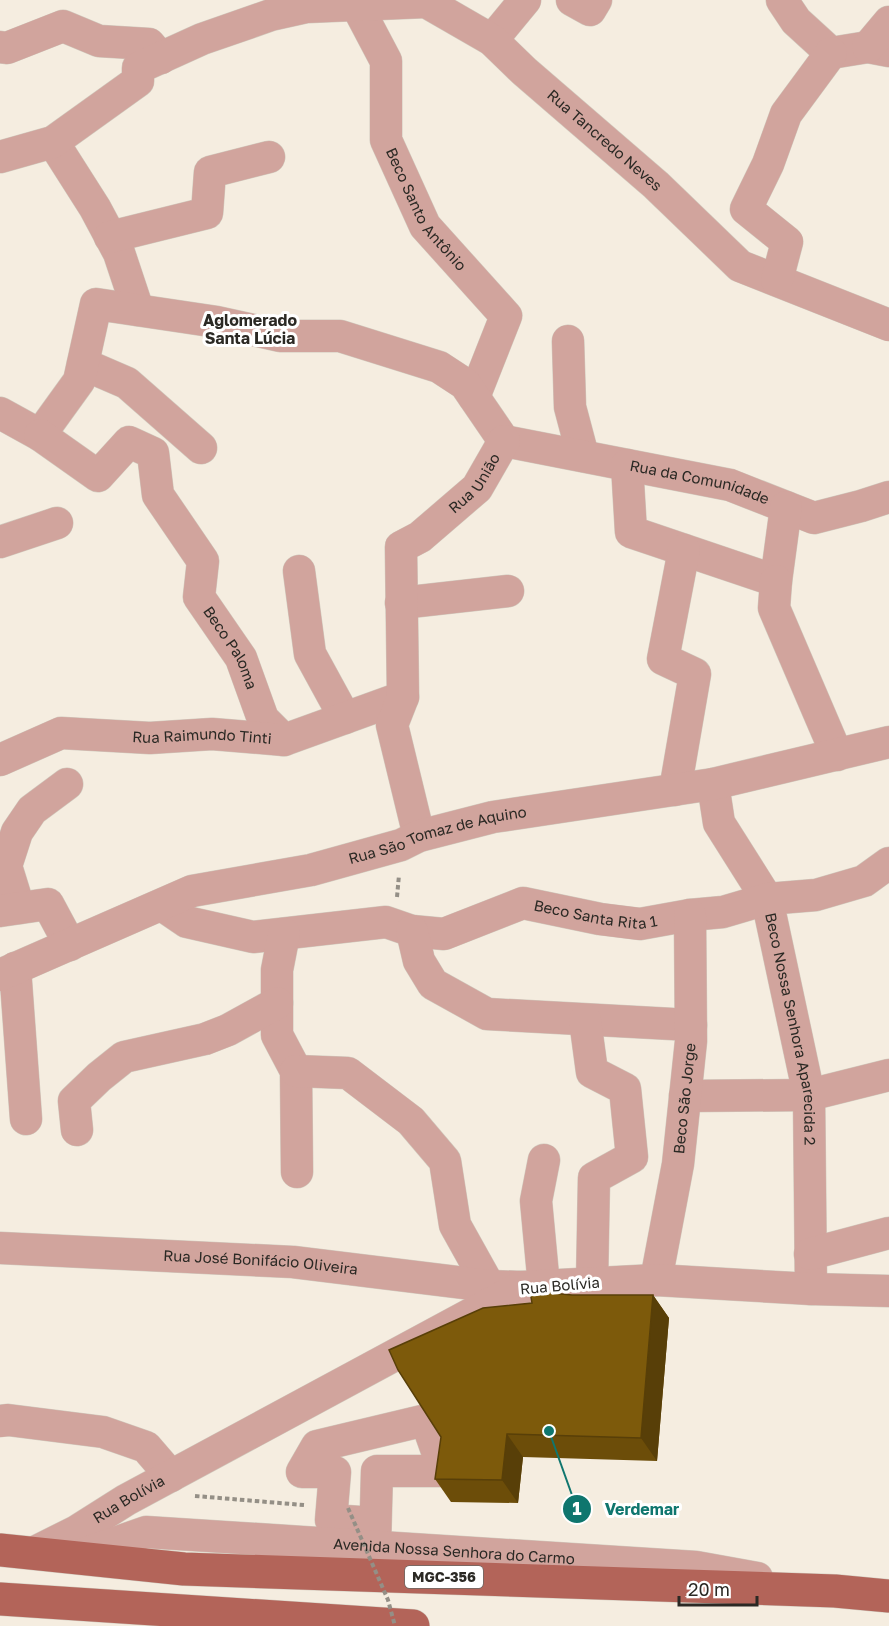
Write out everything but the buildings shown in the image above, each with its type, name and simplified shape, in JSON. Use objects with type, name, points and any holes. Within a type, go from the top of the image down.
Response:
[{"type":"main road","name":"Avenida Nossa Senhora do Carmo","points":[[0,1550],[62,1549],[184,1569],[886,1593]]},
{"type":"main road","points":[[0,1599],[263,1621],[413,1626]]},
{"type":"street","points":[[492,40],[525,0]]},
{"type":"street","points":[[572,0],[590,10],[596,0]]},
{"type":"street","points":[[782,0],[796,21],[831,52],[879,49],[889,22]]},
{"type":"street","name":"Rua Tancredo Neves","points":[[53,142],[138,81],[138,68],[202,39],[308,4],[426,2],[492,40],[524,71],[656,185],[740,266],[889,325]]},
{"type":"street","name":"Beco Santo Antônio","points":[[356,4],[386,61],[386,140],[425,226],[506,316],[474,397]]},
{"type":"street","points":[[0,47],[7,48],[63,26],[99,41],[148,44],[161,58]]},
{"type":"street","points":[[777,280],[786,242],[746,209],[768,164],[786,114],[831,52]]},
{"type":"street","points":[[0,157],[53,142],[95,208],[110,237],[138,310]]},
{"type":"street","points":[[110,237],[207,213],[210,172],[269,157]]},
{"type":"street","name":"Rua União","points":[[83,364],[96,304],[217,322],[280,336],[340,336],[439,367],[465,384],[474,397],[504,441],[477,488],[420,537],[401,547],[403,698],[392,725],[410,841]]},
{"type":"street","points":[[568,340],[570,407],[583,456]]},
{"type":"street","points":[[0,413],[40,435],[79,381],[83,364],[127,383],[201,448]]},
{"type":"street","name":"Beco Paloma","points":[[40,435],[98,476],[129,442],[153,453],[158,495],[203,561],[199,597],[242,658],[263,719],[284,740]]},
{"type":"street","name":"Rua da Comunidade","points":[[504,441],[730,485],[814,518],[889,497]]},
{"type":"street","points":[[627,465],[631,532],[776,581]]},
{"type":"street","points":[[786,507],[774,608],[837,755]]},
{"type":"street","points":[[0,542],[57,523]]},
{"type":"street","points":[[675,790],[695,674],[663,659],[684,550]]},
{"type":"street","points":[[299,571],[310,654],[345,718]]},
{"type":"street","points":[[401,603],[508,591]]},
{"type":"street","name":"Rua Raimundo Tinti","points":[[0,760],[61,733],[150,738],[212,734],[284,740],[403,698]]},
{"type":"street","name":"Rua São Tomaz de Aquino","points":[[8,972],[192,891],[311,870],[493,818],[713,784],[889,742]]},
{"type":"street","points":[[67,784],[32,810],[17,832],[6,866],[10,910],[48,904],[70,945]]},
{"type":"street","name":"Beco Nossa Senhora Aparecida 2","points":[[713,784],[719,823],[766,899],[809,1095],[811,1289]]},
{"type":"street","name":"Beco Santa Rita 1","points":[[162,905],[187,922],[253,937],[399,927],[444,934],[523,903],[600,919],[640,924],[723,912],[766,899],[816,895],[864,881],[889,863]]},
{"type":"street","name":"Beco São Jorge","points":[[657,1280],[678,1164],[685,1096],[691,1025],[690,915]]},
{"type":"street","points":[[399,927],[433,984],[487,1014],[691,1025]]},
{"type":"street","points":[[284,934],[277,970],[278,1035],[296,1071],[297,1172]]},
{"type":"street","points":[[8,972],[26,1119]]},
{"type":"street","points":[[77,1130],[74,1101],[124,1057],[205,1039],[228,1030],[277,1003]]},
{"type":"street","points":[[585,1020],[592,1072],[625,1089],[632,1157],[594,1178],[592,1283]]},
{"type":"street","points":[[296,1071],[348,1073],[411,1121],[445,1161],[455,1226],[489,1286]]},
{"type":"street","points":[[685,1096],[809,1095],[889,1075]]},
{"type":"street","points":[[532,1286],[536,1201],[544,1160]]},
{"type":"street","points":[[810,1254],[889,1233]]},
{"type":"street","name":"Rua José Bonifácio Oliveira","points":[[0,1248],[293,1262],[489,1286],[532,1286]]},
{"type":"street","name":"Rua Bolívia","points":[[62,1549],[126,1500],[180,1486],[532,1286],[657,1280],[889,1291]]},
{"type":"street","points":[[0,1421],[9,1420],[103,1432],[146,1447],[180,1486]]},
{"type":"street","points":[[426,1420],[444,1471],[377,1471],[375,1535],[332,1520],[335,1472],[302,1472],[316,1446],[426,1420]]},
{"type":"street","name":"Avenida Nossa Senhora do Carmo","points":[[62,1549],[146,1532],[375,1535],[696,1567],[835,1592]]},
{"type":"path","points":[[399,927],[399,893],[410,841]]},
{"type":"path","points":[[180,1486],[314,1505]]},
{"type":"path","points":[[336,1507],[348,1508],[388,1600],[395,1626]]},
{"type":"place","name":"Verdemar","points":[[549,1431]]},
{"type":"district","name":"Aglomerado Santa Lúcia","points":[[250,329]]}]
